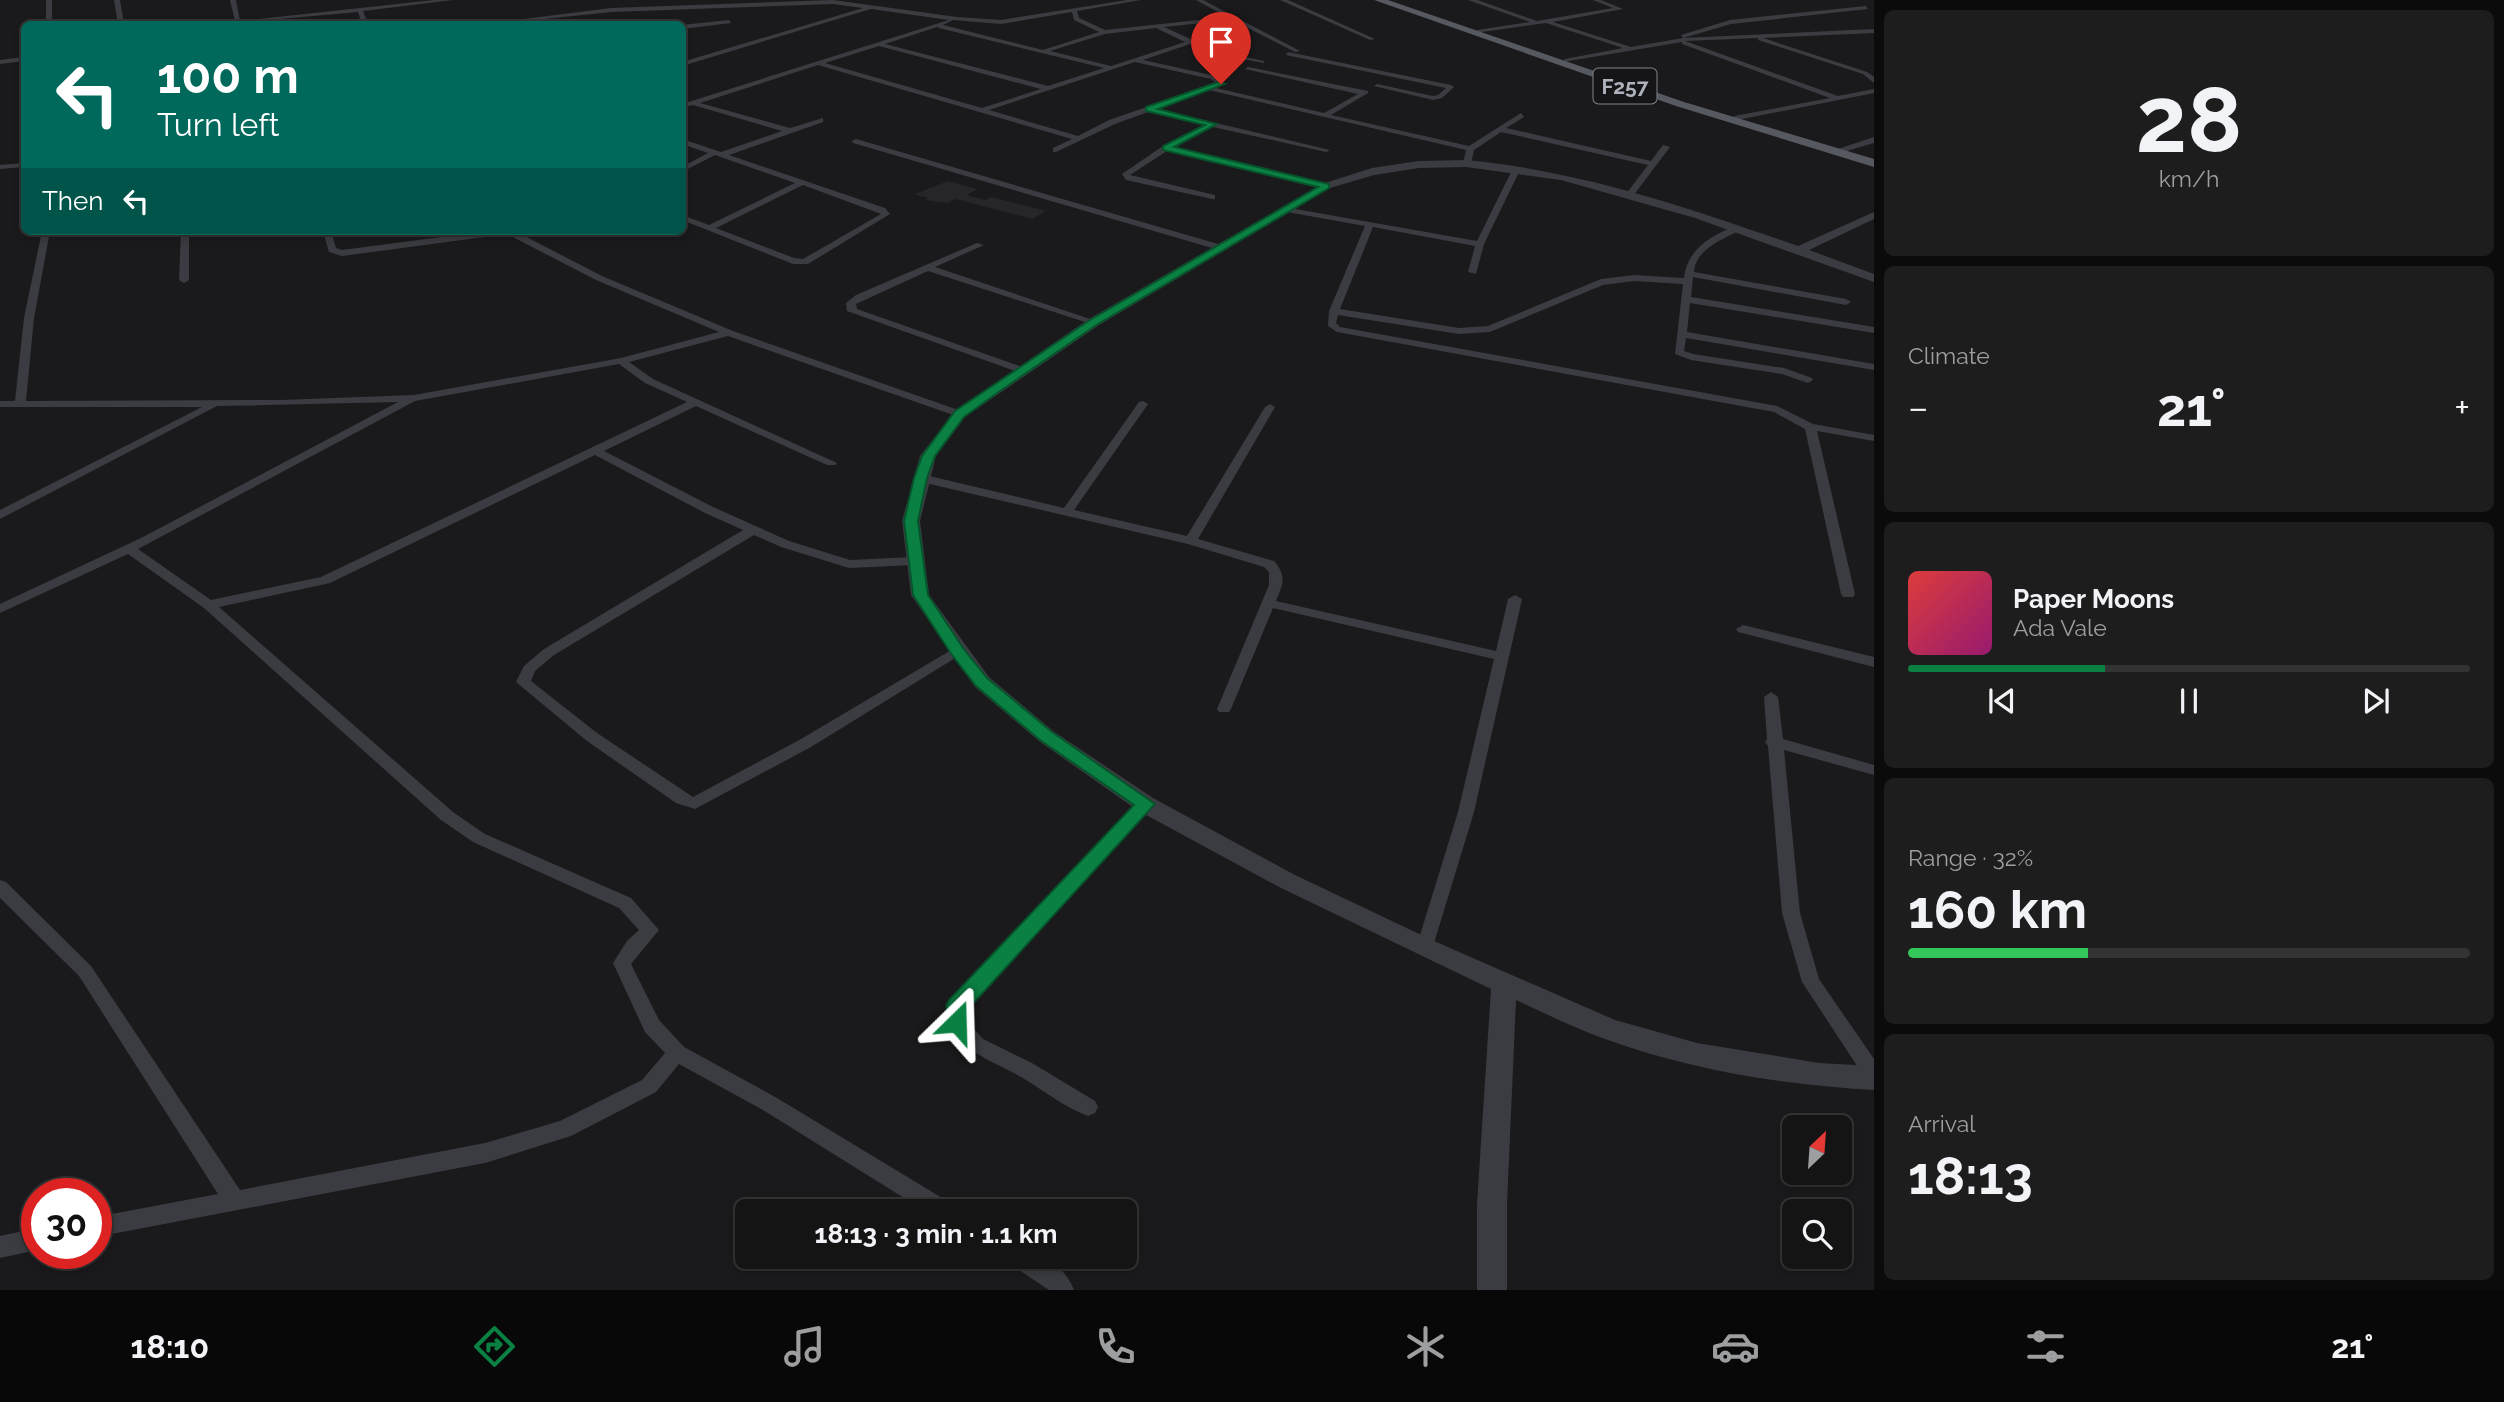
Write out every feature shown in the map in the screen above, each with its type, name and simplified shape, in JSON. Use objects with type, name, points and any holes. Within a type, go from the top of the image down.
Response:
[{"type":"main road","name":"F257","points":[[1379,0],[1667,100],[1874,160]]},
{"type":"main road","name":"F257","points":[[1391,0],[1564,61],[1874,160]]},
{"type":"street","points":[[49,0],[49,21]]},
{"type":"street","points":[[117,0],[120,21]]},
{"type":"street","points":[[233,0],[238,21]]},
{"type":"street","points":[[257,21],[450,0]]},
{"type":"street","points":[[611,10],[622,0]]},
{"type":"street","points":[[656,7],[660,0]]},
{"type":"street","points":[[524,21],[656,7],[827,1],[957,19],[1001,22],[1138,0]]},
{"type":"street","points":[[1199,0],[1297,51],[1248,69],[1363,93]]},
{"type":"street","points":[[1283,0],[1372,39]]},
{"type":"street","points":[[1472,0],[1630,48]]},
{"type":"street","points":[[1477,32],[1620,9],[1596,0]]},
{"type":"street","points":[[1841,0],[1874,10]]},
{"type":"street","points":[[686,63],[873,7]]},
{"type":"street","points":[[1676,40],[1687,32],[1730,22],[1866,8]]},
{"type":"street","points":[[360,10],[365,21]]},
{"type":"street","points":[[1074,10],[1076,19],[1104,32]]},
{"type":"street","points":[[1045,51],[1104,32],[1231,18]]},
{"type":"street","points":[[686,105],[957,19]]},
{"type":"street","points":[[686,27],[729,22]]},
{"type":"street","points":[[718,23],[728,30]]},
{"type":"street","points":[[937,26],[1111,68]]},
{"type":"street","points":[[1157,26],[1215,53],[1262,62]]},
{"type":"street","points":[[1564,61],[1676,40],[1874,31]]},
{"type":"street","points":[[1752,36],[1869,71],[1874,81]]},
{"type":"street","points":[[738,37],[748,43]]},
{"type":"street","points":[[1676,40],[1837,98]]},
{"type":"street","points":[[982,110],[1190,42]]},
{"type":"street","points":[[877,43],[1050,89]]},
{"type":"street","points":[[686,55],[731,49]]},
{"type":"street","points":[[1288,54],[1451,87],[1440,97],[1433,98],[1377,86]]},
{"type":"street","points":[[0,62],[21,59]]},
{"type":"street","points":[[1056,150],[1077,138],[1149,109],[1221,84],[1220,80],[1135,60]]},
{"type":"street","points":[[817,62],[1077,138]]},
{"type":"street","points":[[1327,114],[1396,76]]},
{"type":"street","points":[[1212,89],[1327,114],[1468,156],[1587,181],[1800,250],[1874,278]]},
{"type":"street","points":[[1737,118],[1872,93]]},
{"type":"street","points":[[693,103],[788,130]]},
{"type":"street","points":[[1149,109],[1326,150]]},
{"type":"street","points":[[1521,115],[1468,156],[1380,168],[1326,186],[1094,322],[960,414],[928,456],[911,521],[920,595],[958,652],[982,682],[1046,736],[1145,804],[1287,881],[1425,948],[1610,1030],[1697,1055],[1819,1075],[1874,1076]]},
{"type":"street","points":[[686,168],[718,154],[820,120]]},
{"type":"street","points":[[1212,197],[1129,178],[1126,174],[1166,148],[1213,124]]},
{"type":"street","points":[[1499,130],[1654,164]]},
{"type":"street","points":[[1843,149],[1874,140]]},
{"type":"street","points":[[856,141],[1222,248]]},
{"type":"street","points":[[686,142],[882,210],[886,214],[805,261],[793,261],[686,219]]},
{"type":"street","points":[[1630,194],[1666,147]]},
{"type":"street","points":[[1166,148],[1326,186]]},
{"type":"street","points":[[0,167],[21,164]]},
{"type":"street","points":[[1473,272],[1480,244],[1517,168]]},
{"type":"street","points":[[709,228],[801,183]]},
{"type":"street","points":[[1287,209],[1480,244]]},
{"type":"street","points":[[1800,250],[1874,215]]},
{"type":"street","points":[[1370,224],[1334,311],[1331,324],[1337,329],[1777,409],[1810,427],[1874,438]]},
{"type":"street","points":[[1735,229],[1703,246],[1690,265],[1679,352],[1683,355],[1784,371],[1808,380]]},
{"type":"street","points":[[20,402],[29,318],[45,235]]},
{"type":"street","points":[[184,280],[185,235]]},
{"type":"street","points":[[328,235],[332,250],[342,253],[478,235]]},
{"type":"street","points":[[516,235],[599,278],[729,333],[960,414]]},
{"type":"street","points":[[981,245],[859,297],[851,303],[852,311],[1021,370]]},
{"type":"street","points":[[928,268],[1094,322]]},
{"type":"street","points":[[1334,311],[1459,331],[1476,331],[1490,329],[1601,282],[1688,277],[1846,302]]},
{"type":"street","points":[[1686,299],[1874,330]]},
{"type":"street","points":[[0,404],[215,404],[414,398],[621,360],[729,333]]},
{"type":"street","points":[[1681,334],[1874,367]]},
{"type":"street","points":[[621,360],[649,381],[831,463]]},
{"type":"street","points":[[0,609],[129,548],[300,461],[414,398]]},
{"type":"street","points":[[209,605],[325,580],[696,402]]},
{"type":"street","points":[[0,515],[215,404]]},
{"type":"street","points":[[1067,512],[1143,404]]},
{"type":"street","points":[[1191,541],[1270,407]]},
{"type":"street","points":[[1810,427],[1848,594]]},
{"type":"street","points":[[596,450],[709,510],[785,544],[849,564],[914,561]]},
{"type":"street","points":[[921,478],[1191,541],[1269,564],[1275,571],[1276,584],[1224,709]]},
{"type":"street","points":[[754,529],[549,652],[529,669],[523,682],[592,737],[682,799],[695,803],[806,743],[958,652]]},
{"type":"street","points":[[129,548],[209,605],[447,816],[479,838],[625,904],[650,930],[633,946],[622,963],[652,1026],[677,1053],[770,1104],[924,1199]]},
{"type":"street","points":[[1425,948],[1466,812],[1499,656],[1515,599]]},
{"type":"street","points":[[1267,603],[1499,656]]},
{"type":"street","points":[[1743,629],[1874,662]]},
{"type":"street","points":[[1770,697],[1791,912],[1811,982],[1874,1076]]},
{"type":"street","points":[[1773,742],[1874,770]]},
{"type":"street","points":[[1088,1107],[1025,1069],[976,1045],[957,1022],[957,1006],[1145,804]]},
{"type":"street","points":[[0,887],[85,971],[234,1199]]},
{"type":"street","points":[[1492,1290],[1492,1203],[1504,983]]},
{"type":"street","points":[[112,1224],[485,1153],[564,1129],[649,1086],[677,1053]]},
{"type":"street","points":[[0,1247],[21,1242]]},
{"type":"street","points":[[1039,1269],[1055,1279],[1063,1290]]},
{"type":"shaded area","points":[[948,181],[977,189],[967,195],[985,200],[991,197],[1046,211],[1032,219],[956,199],[948,203],[925,200],[928,198],[915,194]]},
{"type":"route","points":[[957,1022],[957,1006],[1145,804],[1046,736],[982,682],[958,652],[920,595],[911,521],[921,478],[928,456],[960,414],[995,388],[1094,322],[1326,186],[1166,148],[1213,124],[1149,109],[1221,84]]}]
